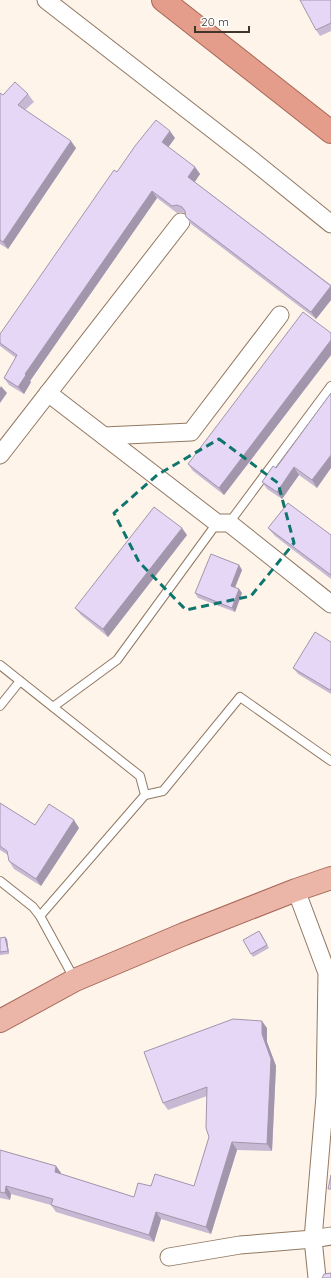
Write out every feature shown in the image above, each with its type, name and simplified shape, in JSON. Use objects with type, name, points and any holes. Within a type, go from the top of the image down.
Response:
[{"type":"highway","points":[[163,0],[331,132]]},
{"type":"main road","points":[[0,1021],[75,980],[184,934],[296,890],[331,878]]},
{"type":"street","points":[[46,0],[252,160],[331,224]]},
{"type":"street","points":[[0,455],[182,222]]},
{"type":"street","points":[[104,436],[191,432],[280,315]]},
{"type":"street","points":[[48,393],[331,604]]},
{"type":"street","points":[[296,890],[327,973],[326,1096],[313,1240],[316,1278]]},
{"type":"street","points":[[169,1258],[240,1245],[313,1240],[331,1236]]},
{"type":"lane","points":[[53,706],[117,660],[331,386]]},
{"type":"lane","points":[[0,665],[140,776],[145,795]]},
{"type":"lane","points":[[0,706],[20,681]]},
{"type":"lane","points":[[40,916],[145,795],[163,790],[240,697],[331,761]]},
{"type":"lane","points":[[0,881],[33,907],[40,916],[75,980]]},
{"type":"highlighted area","points":[[219,439],[278,483],[294,543],[251,596],[186,610],[139,562],[114,513],[157,475]]},
{"type":"building","points":[[300,0],[331,0],[331,23],[316,30]]},
{"type":"building","points":[[15,82],[28,94],[18,105],[71,141],[3,242],[0,240],[0,93],[3,95]]},
{"type":"building","points":[[156,120],[170,131],[162,142],[195,167],[188,177],[331,286],[311,312],[186,217],[185,211],[182,207],[177,205],[172,206],[152,191],[25,374],[26,375],[18,387],[4,378],[17,355],[0,343],[0,334],[114,170],[117,172],[135,146]]},
{"type":"building","points":[[303,312],[331,333],[331,340],[219,488],[188,464]]},
{"type":"building","points":[[331,393],[331,455],[312,480],[294,467],[277,492],[262,482],[273,466],[276,468]]},
{"type":"building","points":[[288,503],[331,535],[331,575],[268,528]]},
{"type":"building","points":[[154,507],[182,528],[103,629],[75,608]]},
{"type":"building","points":[[211,554],[239,565],[231,586],[239,589],[232,608],[195,593]]},
{"type":"building","points":[[315,632],[331,642],[330,690],[293,668]]},
{"type":"building","points":[[0,803],[35,825],[49,804],[74,820],[36,879],[9,861],[7,851],[0,846]]},
{"type":"building","points":[[259,931],[267,945],[251,954],[243,940]]},
{"type":"building","points":[[5,937],[8,951],[0,952],[0,938]]},
{"type":"building","points":[[233,1019],[262,1021],[262,1034],[271,1059],[267,1144],[232,1142],[206,1227],[156,1212],[149,1235],[51,1205],[53,1199],[6,1186],[5,1193],[0,1192],[0,1150],[56,1166],[55,1172],[134,1197],[138,1183],[151,1186],[155,1174],[194,1186],[209,1137],[206,1128],[207,1087],[163,1103],[144,1052]]},
{"type":"building","points":[[331,1175],[331,1189],[328,1189]]},
{"type":"building","points":[[331,1273],[331,1278],[322,1278],[324,1274]]}]
